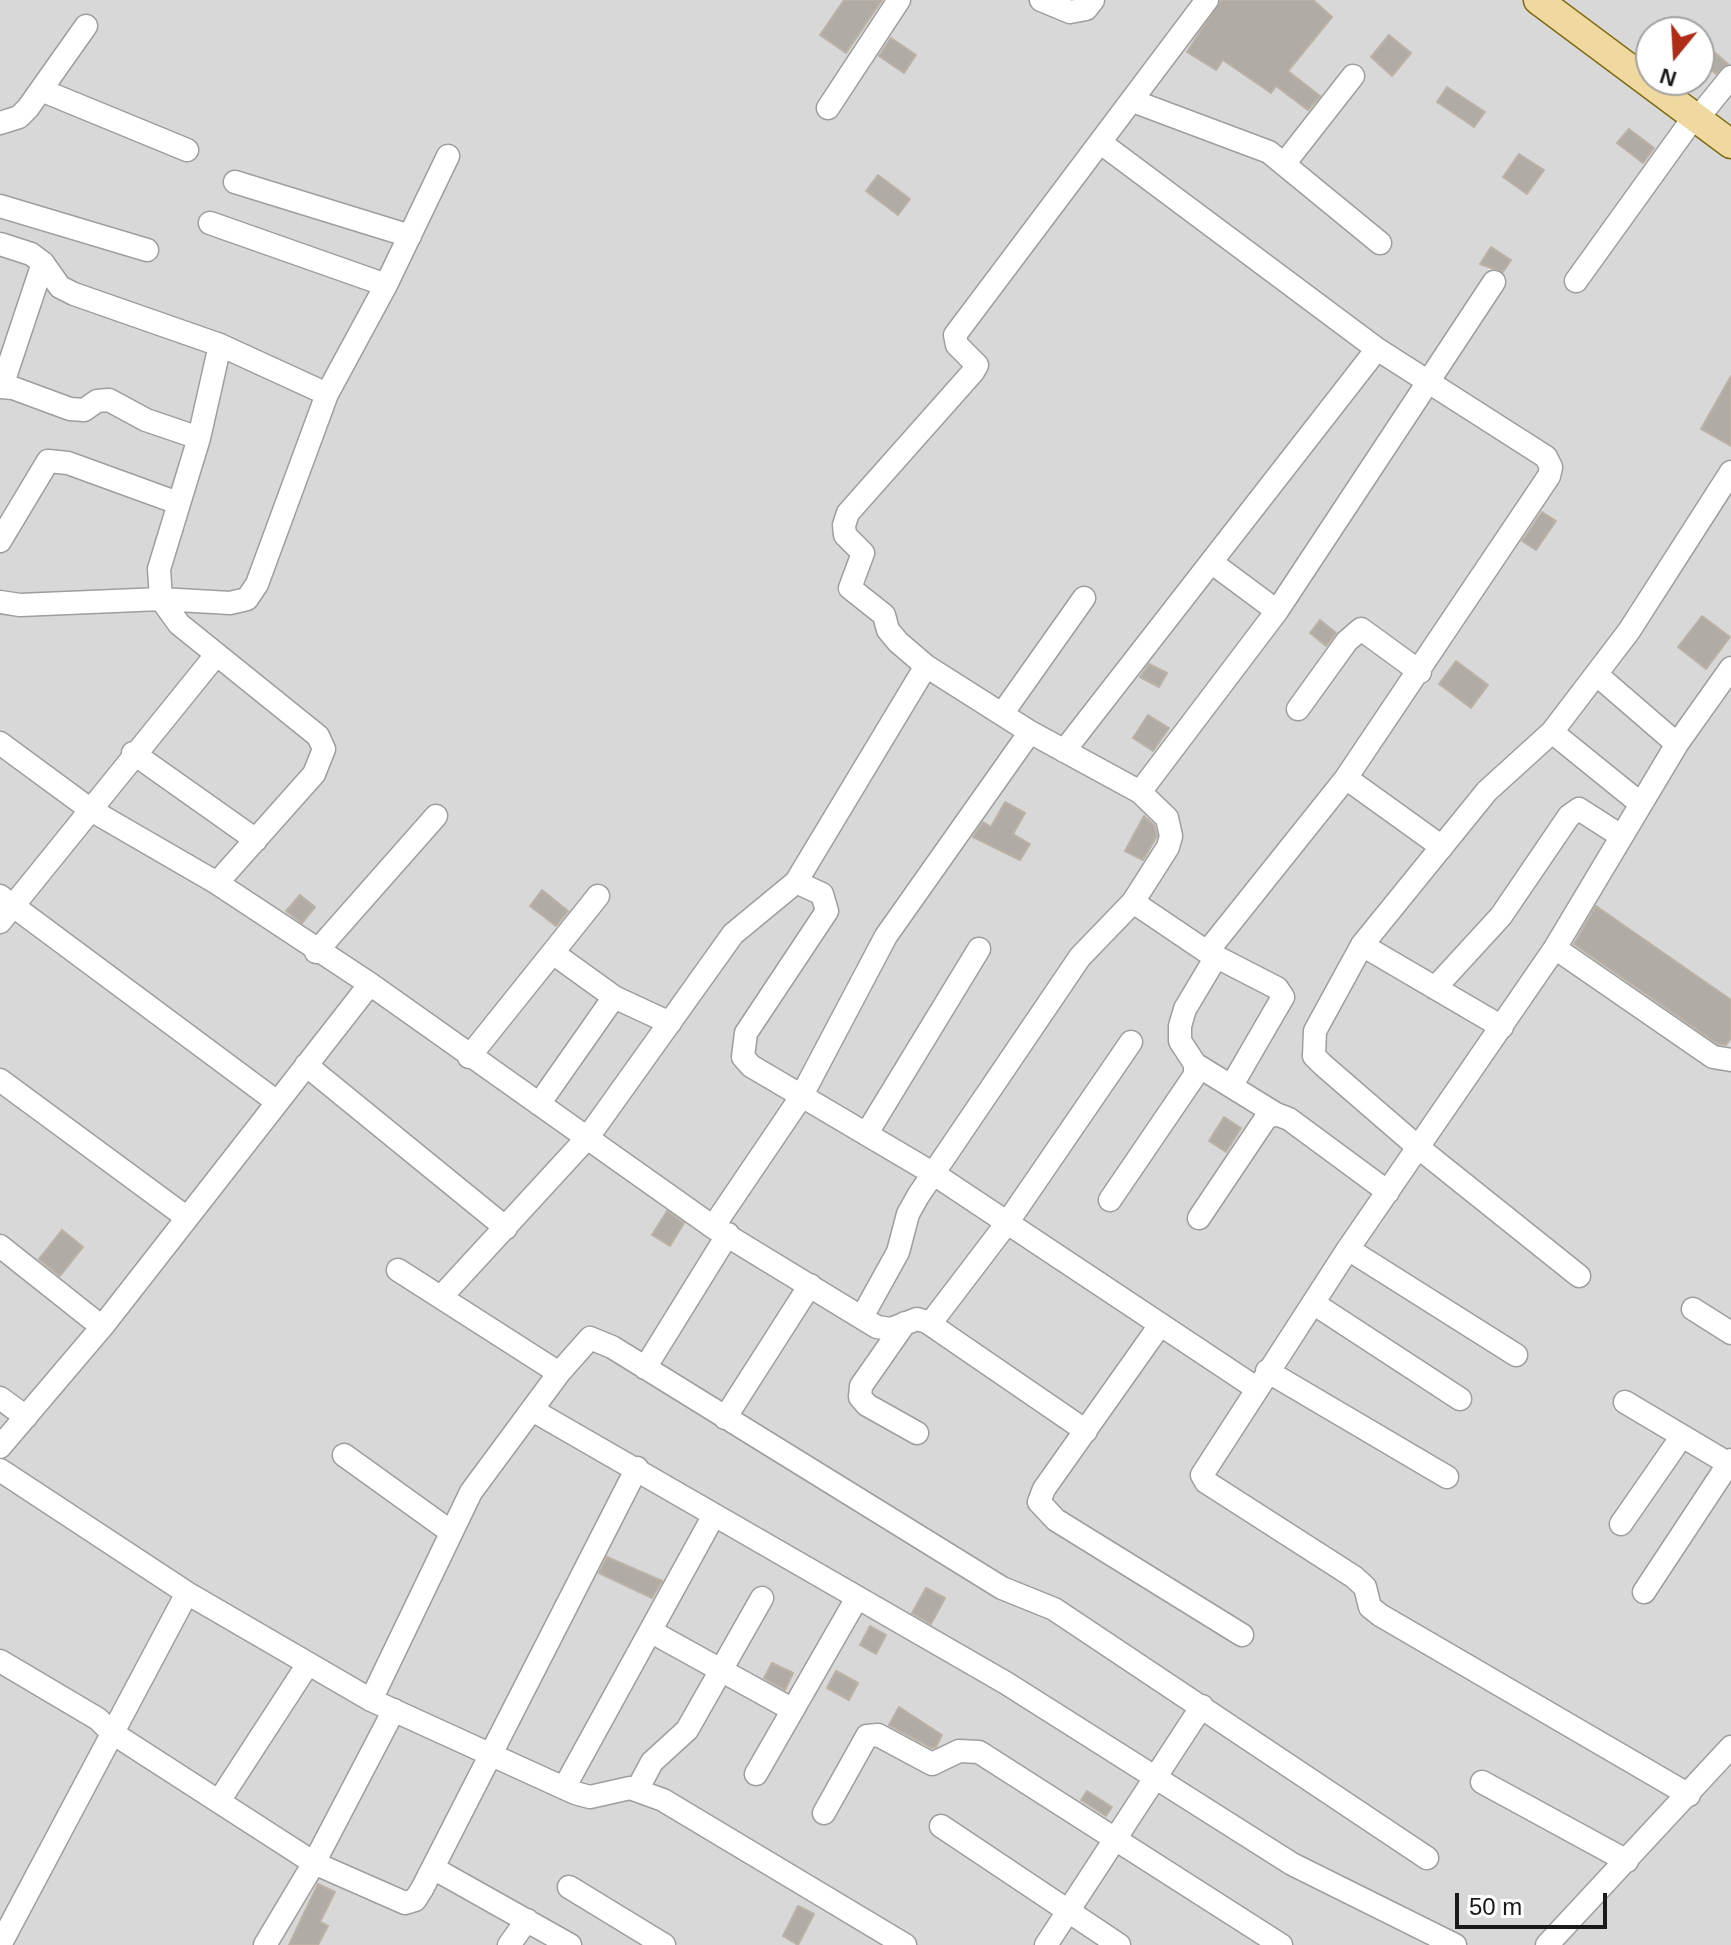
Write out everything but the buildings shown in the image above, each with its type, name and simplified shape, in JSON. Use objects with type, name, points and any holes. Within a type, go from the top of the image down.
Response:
[{"type":"main road","points":[[1538,0],[1731,144]]},
{"type":"street","points":[[828,108],[899,0]]},
{"type":"street","points":[[1041,0],[1070,12],[1086,9],[1093,0]]},
{"type":"street","points":[[862,1317],[898,1252],[908,1214],[1080,957],[1133,902],[1171,836],[1167,818],[1140,792],[1030,732],[926,666],[888,630],[884,615],[850,588],[863,553],[845,535],[848,513],[973,372],[977,365],[957,345],[955,335],[1207,0]]},
{"type":"street","points":[[1,120],[19,117],[86,26]]},
{"type":"street","points":[[1284,164],[1353,76]]},
{"type":"street","points":[[1576,281],[1696,118],[1731,77]]},
{"type":"street","points":[[41,90],[187,150]]},
{"type":"street","points":[[1133,101],[1269,152],[1380,243]]},
{"type":"street","points":[[1101,143],[1377,349],[1546,457],[1551,467],[1549,476],[1420,672],[1346,778],[1212,954],[1180,1026],[1180,1041],[1195,1064],[1289,1119],[1388,1192]]},
{"type":"street","points":[[0,602],[20,605],[161,599],[230,603],[247,599],[257,584],[327,394],[386,285],[448,156]]},
{"type":"street","points":[[235,182],[410,236]]},
{"type":"street","points":[[0,206],[147,250]]},
{"type":"street","points":[[210,223],[386,285]]},
{"type":"street","points":[[0,244],[31,254],[43,263],[60,287],[74,294],[220,345],[327,394]]},
{"type":"street","points":[[43,263],[1,386],[70,409],[84,410],[97,401],[109,400],[146,420],[199,438]]},
{"type":"street","points":[[1140,792],[1277,611],[1494,282]]},
{"type":"street","points":[[217,883],[314,774],[324,749],[318,736],[179,624],[161,599],[159,569],[199,438],[220,345]]},
{"type":"street","points":[[1064,751],[1377,349]]},
{"type":"street","points":[[0,541],[48,461],[68,463],[178,503]]},
{"type":"street","points":[[1579,1276],[1419,1148],[1314,1056],[1315,1031],[1362,945],[1487,791],[1552,732],[1629,631],[1731,472]]},
{"type":"street","points":[[1211,562],[1277,611]]},
{"type":"street","points":[[1002,714],[1084,598]]},
{"type":"street","points":[[1298,709],[1347,641],[1361,629],[1420,672]]},
{"type":"street","points":[[216,655],[133,753],[91,810],[4,908],[277,1102]]},
{"type":"street","points":[[441,1297],[588,1137],[733,934],[796,882],[926,666]]},
{"type":"street","points":[[1689,1795],[1380,1615],[1370,1607],[1365,1587],[1354,1577],[1206,1482],[1202,1475],[1348,1249],[1555,948],[1677,744],[1731,668]]},
{"type":"street","points":[[1596,674],[1677,744]]},
{"type":"street","points":[[645,1368],[720,1231],[801,1097],[886,936],[1030,732]]},
{"type":"street","points":[[1552,732],[1641,804]]},
{"type":"street","points":[[0,743],[91,810],[217,883],[316,952],[370,984],[469,1057],[720,1231],[877,1327],[891,1329],[917,1319],[930,1324],[1086,1431]]},
{"type":"street","points":[[133,753],[256,840]]},
{"type":"street","points":[[1346,778],[1442,847]]},
{"type":"street","points":[[1435,988],[1501,916],[1569,816],[1579,809],[1621,836]]},
{"type":"street","points":[[316,952],[436,816]]},
{"type":"street","points":[[796,882],[822,894],[827,911],[746,1033],[743,1057],[759,1074],[934,1174],[1160,1325],[1447,1477]]},
{"type":"street","points":[[469,1057],[598,896]]},
{"type":"street","points":[[1133,902],[1212,954],[1277,988],[1283,997],[1232,1085]]},
{"type":"street","points":[[1362,945],[1502,1027]]},
{"type":"street","points":[[1555,948],[1713,1057],[1731,1060]]},
{"type":"street","points":[[867,1133],[979,949]]},
{"type":"street","points":[[553,953],[614,997],[670,1023]]},
{"type":"street","points":[[0,1447],[102,1327],[370,984]]},
{"type":"street","points":[[539,1104],[614,997]]},
{"type":"street","points":[[930,1324],[1007,1223],[1131,1042]]},
{"type":"street","points":[[1110,1200],[1189,1086],[1195,1064]]},
{"type":"street","points":[[306,1065],[506,1228]]},
{"type":"street","points":[[0,1080],[186,1217]]},
{"type":"street","points":[[1199,1218],[1266,1118],[1276,1114]]},
{"type":"street","points":[[1348,1249],[1516,1355]]},
{"type":"street","points":[[2,1253],[102,1327]]},
{"type":"street","points":[[398,1270],[559,1373]]},
{"type":"street","points":[[725,1418],[810,1285]]},
{"type":"street","points":[[1313,1303],[1460,1399]]},
{"type":"street","points":[[1693,1309],[1731,1333]]},
{"type":"street","points":[[905,1323],[861,1386],[860,1397],[867,1405],[917,1433]]},
{"type":"street","points":[[1160,1325],[1044,1489],[1039,1502],[1056,1520],[1242,1635]]},
{"type":"street","points":[[371,1700],[471,1492],[534,1411],[559,1373],[590,1338],[645,1368],[1002,1588],[1054,1609],[1427,1858]]},
{"type":"street","points":[[0,1398],[26,1417]]},
{"type":"street","points":[[1625,1402],[1730,1463],[1644,1592]]},
{"type":"street","points":[[534,1411],[1006,1683],[1292,1864],[1455,1945]]},
{"type":"street","points":[[1621,1524],[1682,1436]]},
{"type":"street","points":[[344,1455],[451,1532]]},
{"type":"street","points":[[3,1669],[98,1719],[111,1732],[314,1863],[405,1903],[415,1900],[637,1468]]},
{"type":"street","points":[[0,1470],[187,1593],[371,1700],[590,1797],[613,1789],[637,1790],[663,1800],[905,1945]]},
{"type":"street","points":[[564,1788],[714,1515]]},
{"type":"street","points":[[0,1945],[7,1914],[187,1593]]},
{"type":"street","points":[[637,1790],[652,1762],[687,1730],[762,1598]]},
{"type":"street","points":[[756,1774],[857,1598]]},
{"type":"street","points":[[652,1632],[793,1710]]},
{"type":"street","points":[[219,1801],[308,1664]]},
{"type":"street","points":[[1046,1945],[1202,1706]]},
{"type":"street","points":[[265,1945],[314,1863],[394,1710]]},
{"type":"street","points":[[824,1813],[867,1736],[878,1735],[915,1758],[932,1764],[959,1751],[979,1752],[1281,1945]]},
{"type":"street","points":[[1547,1945],[1731,1747]]},
{"type":"street","points":[[1482,1782],[1627,1861]]},
{"type":"street","points":[[941,1826],[1119,1945]]},
{"type":"street","points":[[433,1868],[570,1945]]},
{"type":"street","points":[[569,1887],[664,1945]]},
{"type":"street","points":[[509,1945],[527,1920]]},
{"type":"shaded area","points":[[0,0],[1731,0],[1731,1945],[0,1945]]}]
